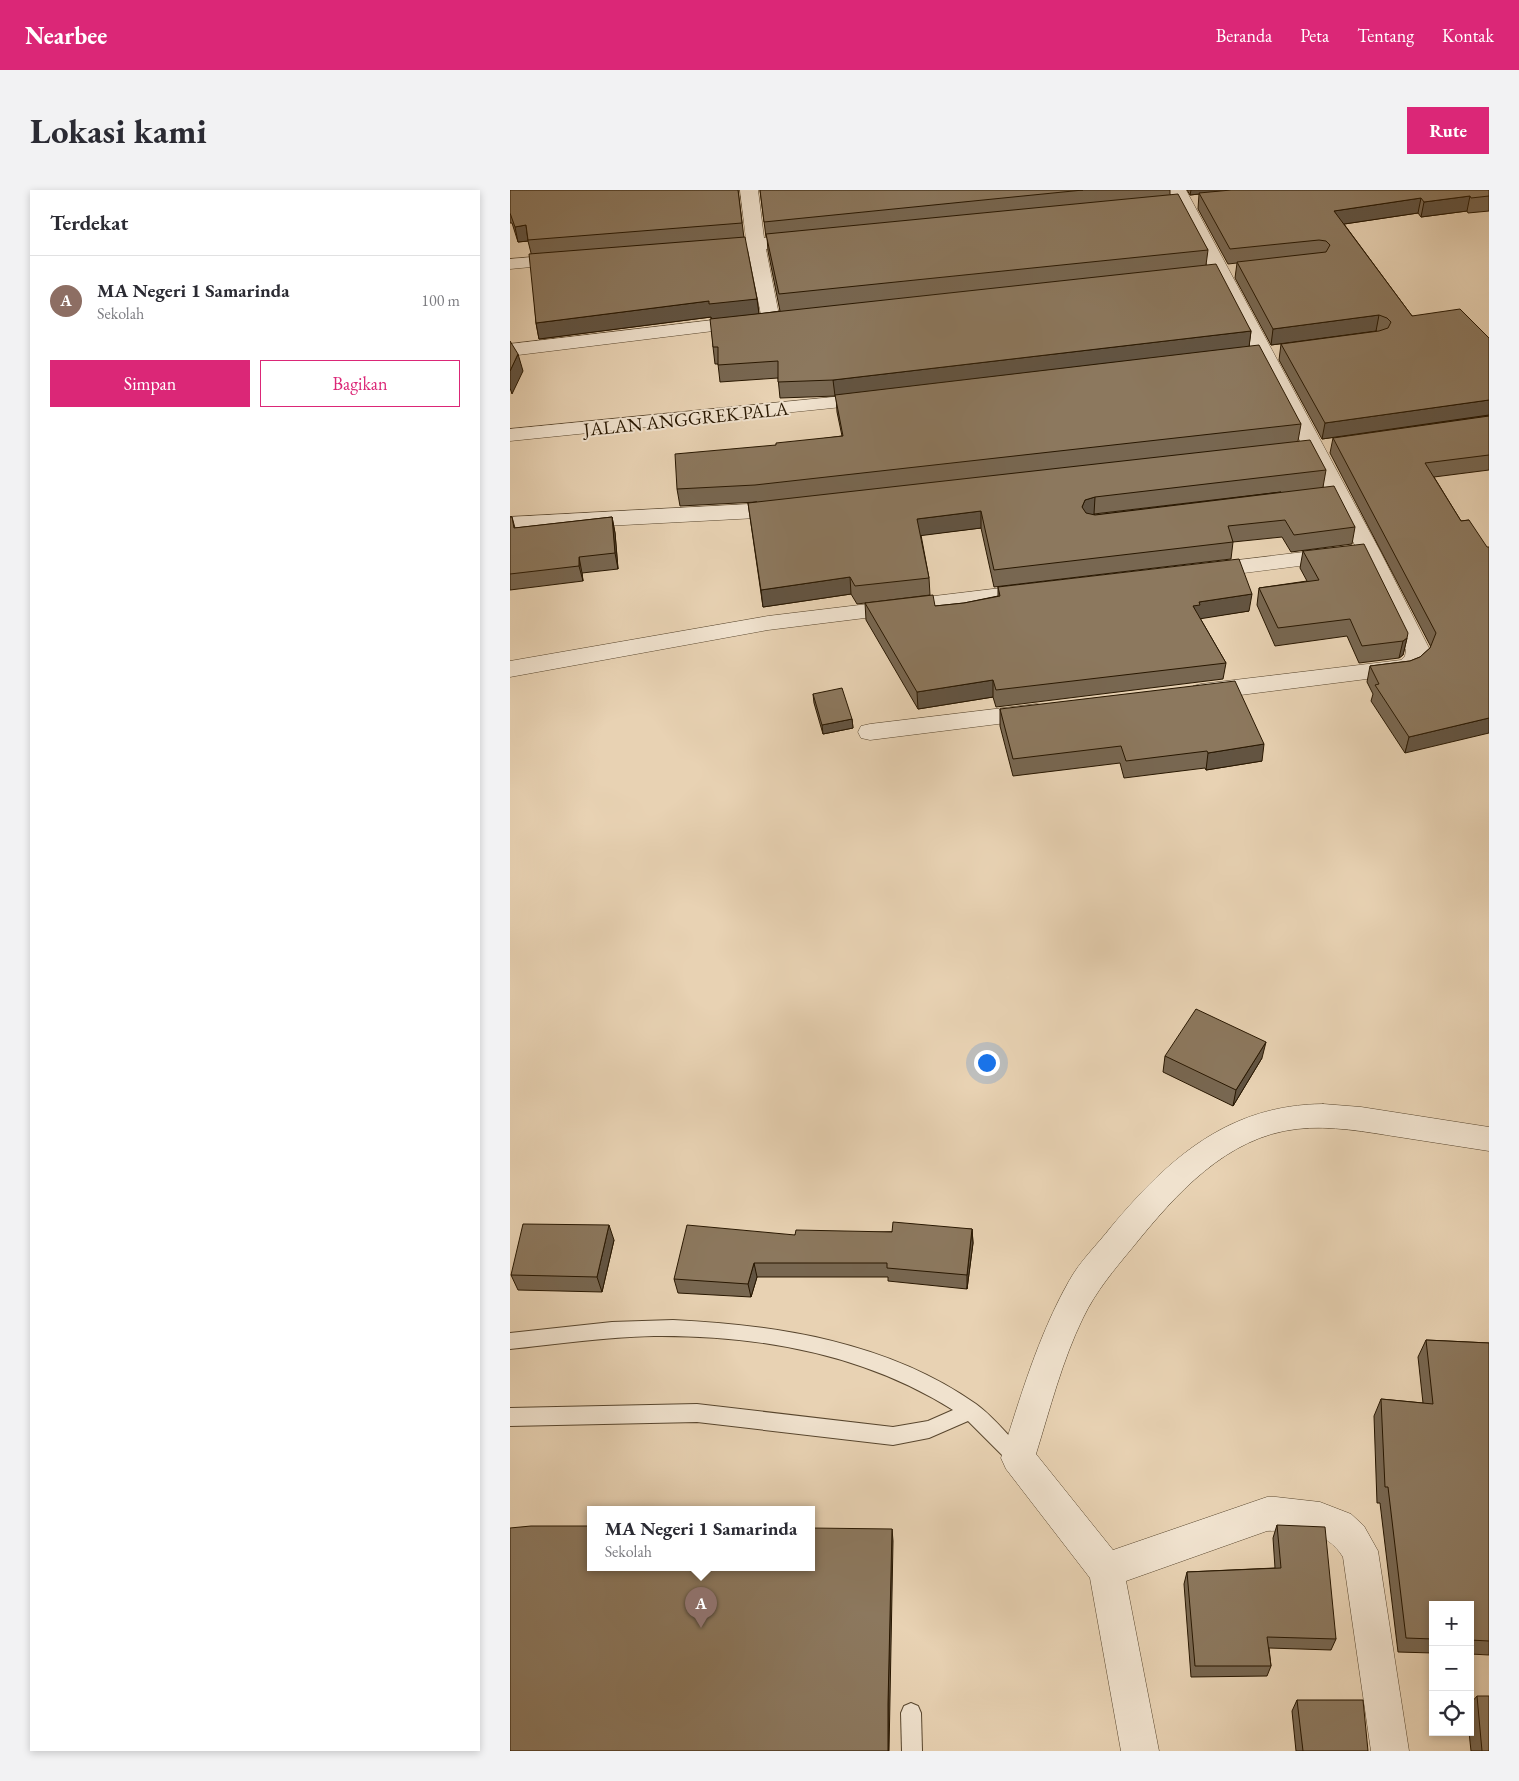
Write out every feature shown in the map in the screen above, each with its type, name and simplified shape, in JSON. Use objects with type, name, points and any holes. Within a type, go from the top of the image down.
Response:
[{"type":"street","points":[[749,190],[756,244],[771,320]]},
{"type":"street","points":[[1181,199],[1314,448],[1329,495],[1369,551],[1418,650],[1416,660],[1406,667],[1182,694]]},
{"type":"street","points":[[697,249],[826,238]]},
{"type":"street","points":[[510,264],[589,258]]},
{"type":"street","points":[[510,350],[791,318]]},
{"type":"street","name":"JALAN ANGGREK PALA","points":[[510,435],[891,398]]},
{"type":"street","points":[[510,524],[757,511],[806,505]]},
{"type":"street","points":[[1182,574],[1369,551]]},
{"type":"street","points":[[510,668],[768,623],[1054,589]]},
{"type":"street","points":[[870,732],[1055,709]]},
{"type":"street","points":[[1140,1751],[1106,1570],[1018,1458],[1058,1336],[1081,1290],[1141,1214],[1178,1174],[1202,1155],[1238,1132],[1268,1122],[1298,1117],[1343,1116],[1489,1139]]},
{"type":"street","points":[[1106,1570],[1267,1514],[1290,1513],[1323,1519],[1346,1531],[1360,1551],[1390,1751]]},
{"type":"lane","points":[[510,1341],[620,1330],[672,1328],[739,1332],[817,1345],[873,1362],[919,1380],[970,1411],[1018,1458]]},
{"type":"lane","points":[[510,1417],[698,1413],[893,1436],[929,1429],[970,1411]]},
{"type":"lane","points":[[910,1713],[912,1751]]},
{"type":"building","points":[[510,190],[738,190],[742,223],[528,240],[526,225],[515,227],[510,213]]},
{"type":"building","points":[[760,190],[1083,190],[764,222]]},
{"type":"building","points":[[1231,190],[1489,190],[1489,196],[1471,198],[1470,196],[1424,202],[1421,198],[1334,211],[1412,316],[1460,309],[1489,338],[1489,400],[1325,423],[1281,344],[1379,331],[1388,328],[1391,322],[1379,315],[1273,329],[1237,262],[1326,252],[1330,245],[1326,241],[1319,240],[1230,249],[1199,193]]},
{"type":"building","points":[[1178,194],[1208,250],[779,294],[766,234]]},
{"type":"building","points":[[745,237],[757,299],[709,304],[709,301],[536,323],[529,254]]},
{"type":"building","points":[[1216,264],[1251,331],[833,380],[778,382],[778,361],[718,365],[718,347],[713,347],[710,319]]},
{"type":"building","points":[[510,341],[518,354],[510,371]]},
{"type":"building","points":[[1259,345],[1301,424],[755,485],[677,489],[675,454],[776,445],[776,443],[843,436],[835,395]]},
{"type":"building","points":[[1489,416],[1489,455],[1425,463],[1461,521],[1469,520],[1487,547],[1489,547],[1489,718],[1409,737],[1375,685],[1379,684],[1370,666],[1410,661],[1420,657],[1430,648],[1436,633],[1333,438]]},
{"type":"building","points":[[1310,440],[1326,470],[1095,497],[1085,500],[1082,507],[1086,513],[1095,515],[1334,486],[1355,527],[1294,535],[1285,520],[1228,526],[1233,542],[994,570],[981,511],[917,519],[929,578],[855,586],[850,577],[761,590],[748,503]]},
{"type":"building","points":[[510,517],[512,517],[514,528],[612,517],[615,553],[579,557],[579,566],[510,574]]},
{"type":"building","points":[[1364,544],[1408,633],[1407,638],[1403,641],[1362,646],[1350,619],[1278,628],[1259,588],[1319,580],[1303,551]]},
{"type":"building","points":[[1239,559],[1252,594],[1199,602],[1200,605],[1193,606],[1226,663],[996,690],[993,680],[917,692],[865,603],[933,595],[935,606],[964,603],[1000,596],[998,587]]},
{"type":"building","points":[[1235,681],[1264,744],[1208,753],[1207,751],[1126,761],[1121,746],[1013,759],[1000,709]]},
{"type":"building","points":[[842,688],[852,719],[822,725],[813,694]]},
{"type":"building","points":[[1196,1009],[1266,1042],[1236,1090],[1165,1056]]},
{"type":"building","points":[[893,1222],[972,1229],[967,1275],[887,1268],[887,1263],[754,1263],[748,1284],[674,1279],[687,1225],[795,1235],[796,1230],[892,1232]]},
{"type":"building","points":[[523,1224],[609,1225],[597,1277],[511,1275]]},
{"type":"building","points":[[1426,1340],[1489,1343],[1489,1641],[1474,1640],[1474,1601],[1429,1601],[1429,1639],[1406,1638],[1388,1487],[1385,1487],[1381,1399],[1433,1404]]},
{"type":"building","points":[[1277,1525],[1325,1527],[1336,1639],[1267,1637],[1271,1666],[1195,1666],[1187,1572],[1281,1568]]},
{"type":"building","points":[[587,1526],[587,1571],[815,1571],[815,1528],[892,1529],[888,1751],[510,1751],[510,1528]]},
{"type":"building","points":[[1477,1696],[1489,1696],[1489,1751],[1482,1751]]},
{"type":"building","points":[[1297,1700],[1363,1700],[1368,1751],[1303,1751]]},
{"type":"place","name":"MA Negeri 1 Samarinda","points":[[701,1628]]}]
